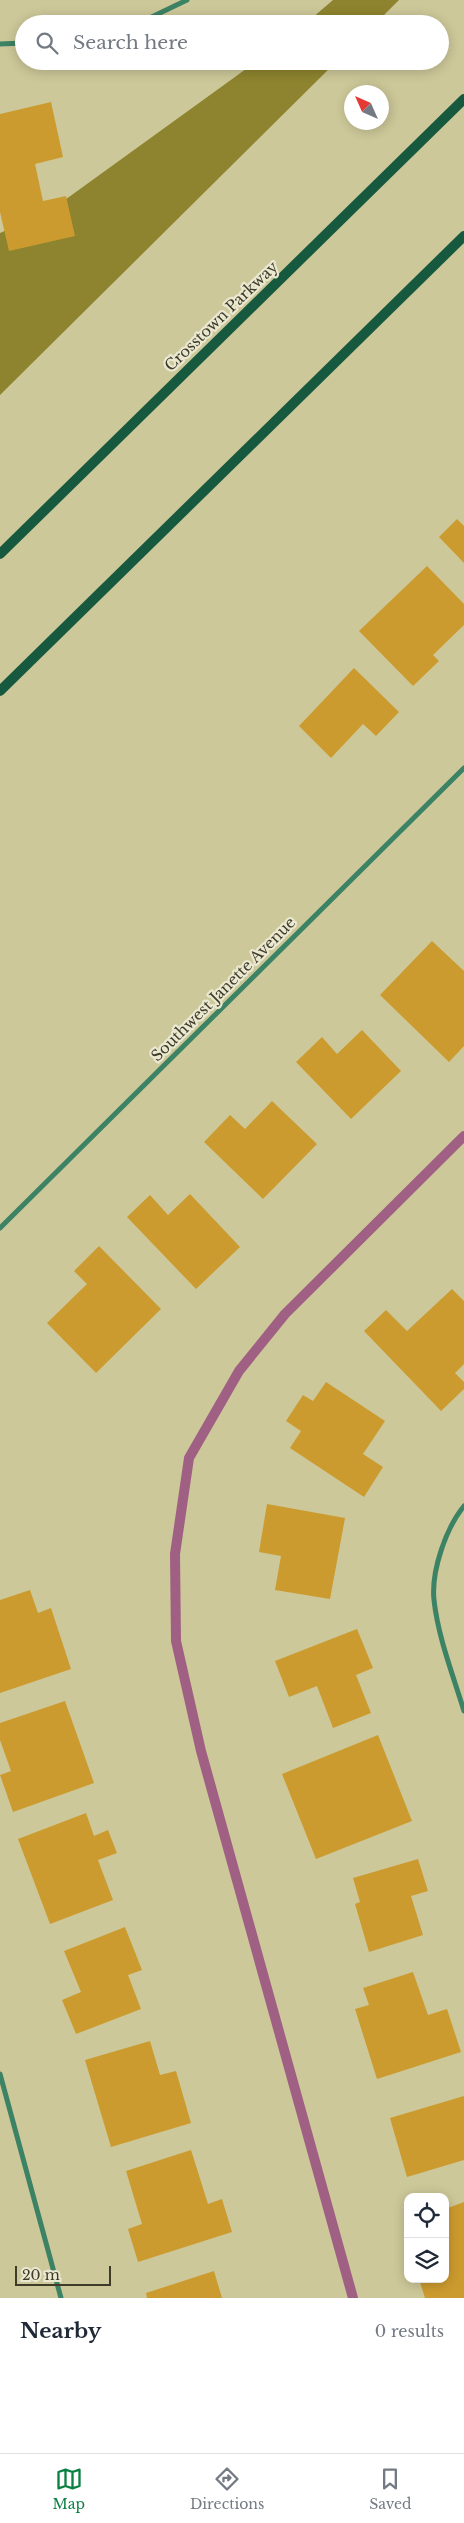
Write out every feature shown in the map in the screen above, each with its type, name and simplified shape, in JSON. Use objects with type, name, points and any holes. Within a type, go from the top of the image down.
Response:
[{"type":"main road","name":"Crosstown Parkway","points":[[0,554],[464,99]]},
{"type":"main road","points":[[0,691],[464,236]]},
{"type":"street","points":[[156,15],[188,0]]},
{"type":"street","points":[[0,44],[15,43]]},
{"type":"street","name":"Southwest Janette Avenue","points":[[0,1228],[464,768]]},
{"type":"street","points":[[464,1506],[447,1532],[438,1564],[434,1598],[464,1711]]},
{"type":"street","points":[[0,2074],[61,2298]]},
{"type":"shaded area","points":[[333,0],[399,0],[384,15],[316,15]]},
{"type":"shaded area","points":[[245,70],[328,70],[0,395],[0,233],[51,210]]},
{"type":"building","points":[[51,102],[63,157],[35,164],[43,201],[66,196],[75,236],[9,251],[0,212],[0,114]]},
{"type":"building","points":[[457,519],[464,526],[464,563],[439,537]]},
{"type":"building","points":[[427,566],[464,604],[464,625],[433,655],[439,661],[413,686],[359,631]]},
{"type":"building","points":[[354,668],[399,712],[376,736],[363,724],[331,758],[299,726]]},
{"type":"building","points":[[432,941],[464,971],[464,1046],[449,1062],[380,995]]},
{"type":"building","points":[[362,1030],[401,1071],[351,1119],[296,1062],[322,1037],[337,1054]]},
{"type":"building","points":[[272,1101],[317,1144],[263,1199],[204,1142],[230,1115],[245,1129]]},
{"type":"building","points":[[190,1194],[240,1247],[196,1289],[127,1217],[150,1195],[168,1215]]},
{"type":"building","points":[[99,1246],[161,1309],[96,1373],[47,1323],[87,1284],[74,1271]]},
{"type":"building","points":[[452,1289],[464,1301],[464,1364],[455,1373],[464,1382],[464,1389],[441,1411],[364,1331],[386,1310],[407,1331]]},
{"type":"building","points":[[326,1382],[385,1421],[363,1454],[383,1467],[364,1497],[290,1448],[301,1431],[286,1421],[303,1395],[313,1401]]},
{"type":"building","points":[[267,1504],[345,1518],[330,1599],[275,1590],[281,1556],[259,1552]]},
{"type":"building","points":[[30,1590],[38,1613],[51,1608],[71,1669],[0,1693],[0,1600]]},
{"type":"building","points":[[357,1629],[373,1668],[356,1675],[371,1713],[333,1728],[317,1686],[289,1697],[275,1661]]},
{"type":"building","points":[[65,1701],[94,1783],[13,1812],[0,1775],[11,1771],[0,1740],[0,1723]]},
{"type":"building","points":[[378,1735],[412,1821],[316,1859],[282,1774]]},
{"type":"building","points":[[86,1813],[94,1836],[108,1830],[117,1853],[98,1860],[113,1900],[50,1924],[18,1839]]},
{"type":"building","points":[[418,1859],[428,1891],[411,1896],[423,1935],[369,1952],[355,1904],[360,1902],[353,1878]]},
{"type":"building","points":[[125,1927],[142,1970],[128,1975],[141,2009],[76,2034],[62,2000],[81,1992],[64,1951]]},
{"type":"building","points":[[413,1972],[428,2015],[447,2009],[461,2052],[377,2079],[355,2009],[369,2005],[363,1988]]},
{"type":"building","points":[[150,2041],[160,2075],[176,2071],[191,2123],[111,2147],[85,2060]]},
{"type":"building","points":[[464,2096],[464,2160],[407,2177],[390,2118]]},
{"type":"building","points":[[191,2150],[208,2204],[222,2199],[232,2232],[138,2262],[128,2229],[142,2224],[126,2171]]},
{"type":"building","points":[[464,2202],[464,2298],[425,2298],[420,2283],[449,2283],[449,2208]]},
{"type":"building","points":[[214,2271],[222,2298],[147,2298],[146,2293]]},
{"type":"waterway","points":[[353,2298],[201,1751],[176,1641],[175,1554],[189,1458],[239,1371],[285,1314],[464,1136]]}]
